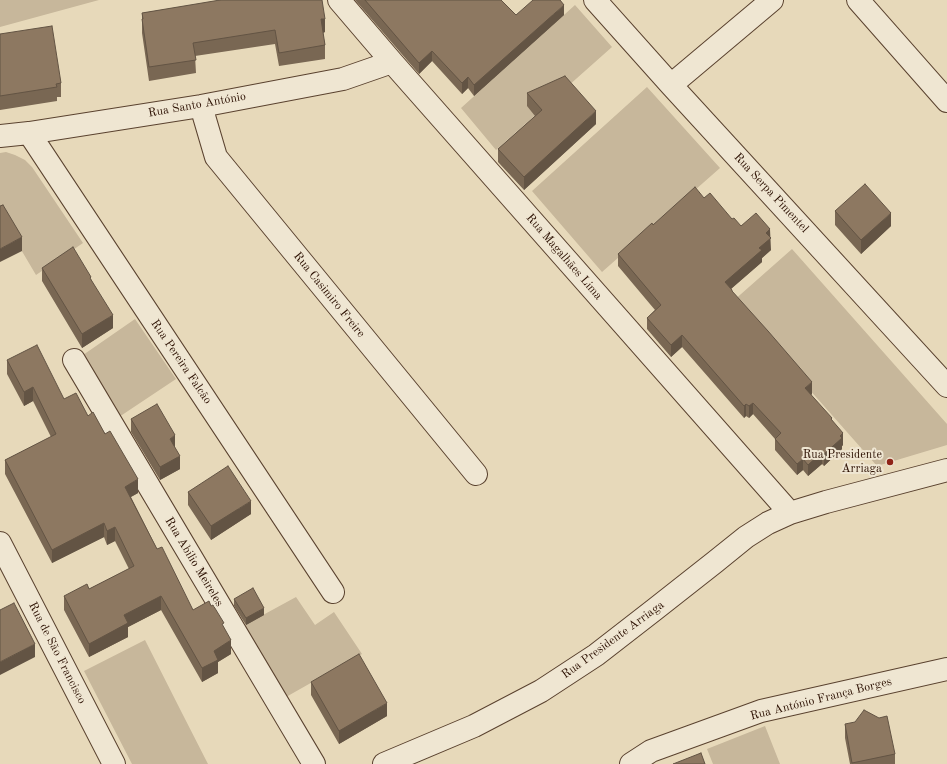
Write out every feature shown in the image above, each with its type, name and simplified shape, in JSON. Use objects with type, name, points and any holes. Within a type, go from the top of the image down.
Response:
[{"type":"street","name":"Rua Magalhães Lima","points":[[339,0],[790,513]]},
{"type":"street","name":"Rua Serpa Pimentel","points":[[595,0],[947,386]]},
{"type":"street","points":[[671,84],[772,0]]},
{"type":"street","points":[[858,0],[947,101]]},
{"type":"street","name":"Rua Santo António","points":[[0,136],[201,106],[343,79],[392,62]]},
{"type":"street","name":"Rua Casimiro Freire","points":[[201,106],[216,157],[476,474]]},
{"type":"street","name":"Rua Pereira Falcão","points":[[28,133],[333,592]]},
{"type":"street","name":"Rua Abilio Meireles","points":[[74,360],[314,764]]},
{"type":"street","name":"Rua Presidente Arriaga","points":[[384,764],[474,726],[540,691],[596,655],[746,537],[768,523],[790,513],[826,502],[947,470]]},
{"type":"street","name":"Rua de São Francisco","points":[[0,543],[114,764]]},
{"type":"street","name":"Rua António França Borges","points":[[631,764],[651,752],[761,711],[947,669]]},
{"type":"shaded area","points":[[0,0],[99,0],[0,27]]},
{"type":"shaded area","points":[[575,5],[612,47],[496,150],[461,108]]},
{"type":"shaded area","points":[[647,87],[720,168],[602,272],[532,191]]},
{"type":"shaded area","points":[[6,152],[25,160],[32,167],[83,243],[36,275],[0,214],[0,153]]},
{"type":"shaded area","points":[[792,249],[947,424],[947,445],[877,466],[732,302]]},
{"type":"shaded area","points":[[135,319],[176,379],[119,417],[83,355]]},
{"type":"shaded area","points":[[296,597],[315,625],[334,612],[362,654],[286,697],[241,627]]},
{"type":"shaded area","points":[[145,640],[208,764],[132,764],[84,671]]},
{"type":"shaded area","points":[[765,726],[780,764],[713,764],[707,749]]},
{"type":"building","points":[[220,0],[322,0],[325,19],[321,19],[325,45],[279,53],[275,30],[193,43],[196,60],[149,67],[142,13]]},
{"type":"building","points":[[365,0],[501,0],[516,15],[533,0],[560,0],[564,5],[474,85],[468,77],[462,83],[432,51],[419,63]]},
{"type":"building","points":[[52,26],[61,83],[56,84],[57,87],[0,96],[0,34]]},
{"type":"building","points":[[565,76],[596,111],[524,177],[498,149],[542,110],[527,93]]},
{"type":"building","points":[[865,184],[891,213],[861,240],[835,211]]},
{"type":"building","points":[[695,187],[704,198],[710,193],[732,219],[734,218],[741,226],[756,213],[770,229],[766,233],[771,238],[759,248],[762,250],[725,282],[812,382],[805,388],[832,418],[831,419],[843,433],[840,436],[842,438],[824,454],[822,452],[808,465],[803,459],[797,464],[775,439],[781,433],[753,403],[749,406],[746,404],[744,406],[682,335],[671,345],[647,318],[661,305],[618,254]]},
{"type":"building","points":[[3,205],[22,237],[0,249],[0,206]]},
{"type":"building","points":[[73,247],[113,315],[82,334],[42,268]]},
{"type":"building","points":[[37,345],[64,399],[76,393],[88,416],[93,412],[105,434],[110,431],[138,479],[125,487],[157,549],[162,547],[193,610],[209,601],[224,623],[222,624],[231,640],[214,651],[218,660],[202,668],[161,596],[124,615],[128,623],[89,644],[64,596],[87,584],[89,589],[134,566],[115,527],[107,531],[104,523],[52,550],[5,460],[56,434],[33,387],[24,392],[7,360]]},
{"type":"building","points":[[157,404],[175,435],[170,439],[180,456],[160,467],[131,419]]},
{"type":"building","points":[[228,466],[251,501],[211,526],[188,492]]},
{"type":"building","points":[[253,588],[264,608],[246,618],[234,599]]},
{"type":"building","points":[[14,603],[35,644],[0,662],[0,610]]},
{"type":"building","points":[[359,654],[387,703],[339,731],[311,682]]},
{"type":"building","points":[[864,710],[879,718],[887,716],[895,754],[852,763],[845,724],[855,722]]},
{"type":"building","points":[[701,753],[705,764],[673,764]]},
{"type":"place","name":"Rua Presidente Arriaga","points":[[890,462]]}]
